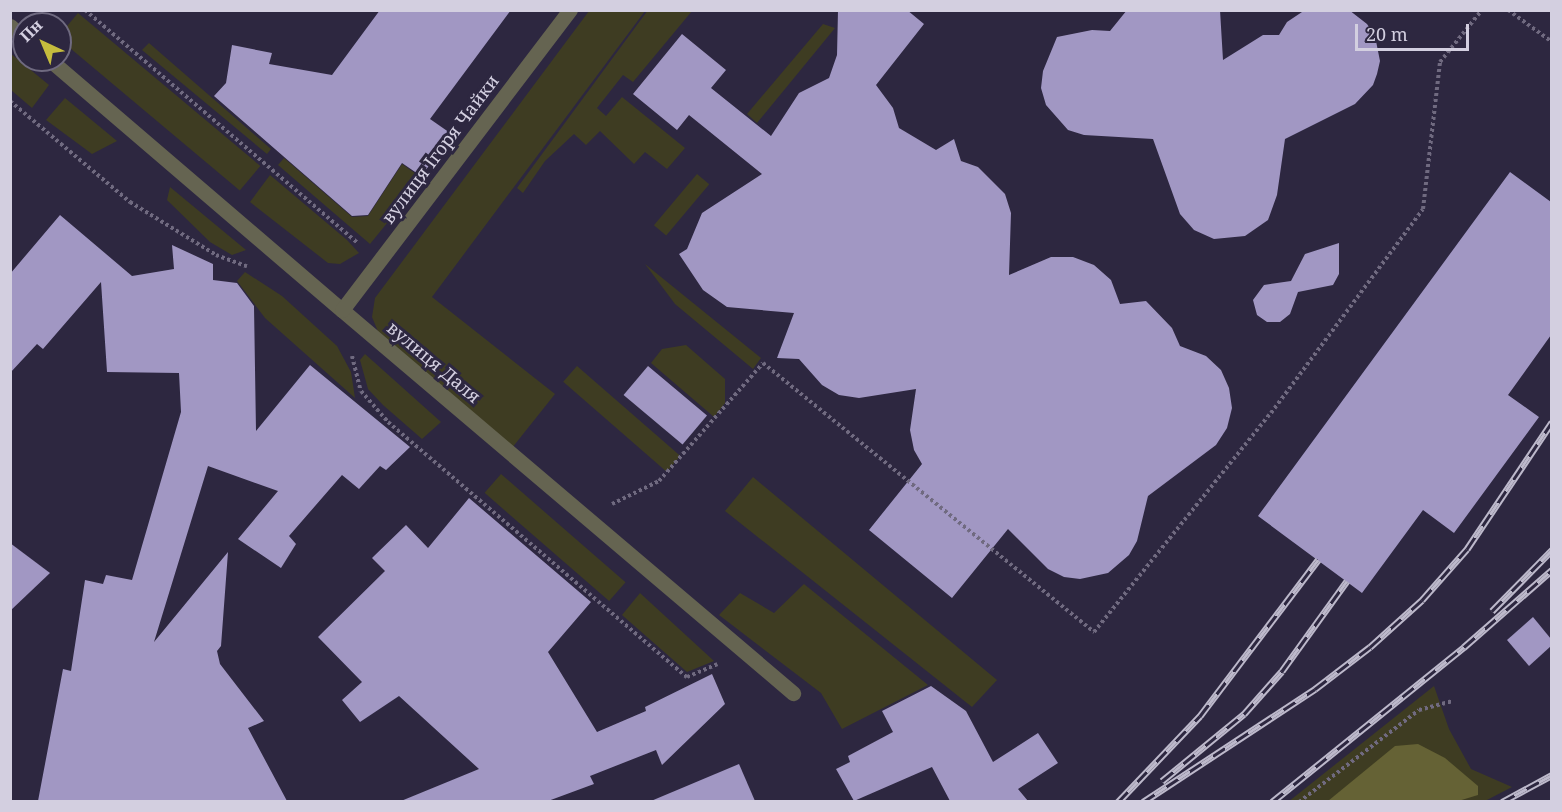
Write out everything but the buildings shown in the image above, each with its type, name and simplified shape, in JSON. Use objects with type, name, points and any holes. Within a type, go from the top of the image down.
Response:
[{"type":"street","name":"вулиця Ігоря Чайки","points":[[342,310],[570,10]]},
{"type":"street","name":"вулиця Даля","points":[[64,72],[793,693]]},
{"type":"path","points":[[85,10],[379,261]]},
{"type":"path","points":[[588,518],[659,481],[763,363],[1094,632],[1271,413],[1423,209],[1440,62],[1482,10]]},
{"type":"path","points":[[1508,10],[1551,42]]},
{"type":"path","points":[[10,101],[130,202],[216,255],[255,270]]},
{"type":"path","points":[[344,346],[352,353],[361,391],[388,422],[687,677],[745,652]]},
{"type":"path","points":[[1299,801],[1419,710],[1452,701]]},
{"type":"shaded area","points":[[648,10],[692,11],[633,82],[623,75],[597,108],[606,116],[622,97],[685,148],[667,169],[645,152],[634,164],[600,131],[586,145],[574,134],[545,161],[523,193],[517,188]]},
{"type":"shaded area","points":[[589,11],[645,11],[432,297],[555,394],[512,448],[379,334],[372,317],[375,298]]},
{"type":"shaded area","points":[[78,13],[260,166],[240,190],[72,50],[72,20]]},
{"type":"shaded area","points":[[823,24],[835,28],[757,123],[747,114]]},
{"type":"shaded area","points":[[149,43],[271,149],[267,154],[142,50]]},
{"type":"shaded area","points":[[10,53],[12,55],[12,72],[33,72],[49,85],[32,108],[11,90]]},
{"type":"shaded area","points":[[65,98],[117,141],[92,154],[46,120]]},
{"type":"shaded area","points":[[284,158],[352,217],[368,216],[402,164],[423,179],[370,244],[278,165]]},
{"type":"shaded area","points":[[697,174],[709,184],[666,236],[654,225]]},
{"type":"shaded area","points":[[270,175],[347,240],[359,253],[340,264],[328,263],[250,202]]},
{"type":"shaded area","points":[[170,187],[246,250],[232,255],[210,242],[167,200]]},
{"type":"shaded area","points":[[645,264],[761,358],[753,369],[675,304]]},
{"type":"shaded area","points":[[245,272],[282,296],[337,346],[351,372],[355,398],[265,318],[237,281]]},
{"type":"shaded area","points":[[686,345],[725,379],[725,403],[714,417],[651,363],[662,349]]},
{"type":"shaded area","points":[[365,354],[441,422],[422,439],[368,389],[360,360]]},
{"type":"shaded area","points":[[577,366],[680,456],[667,472],[563,382]]},
{"type":"shaded area","points":[[501,474],[626,582],[609,601],[485,493]]},
{"type":"shaded area","points":[[753,477],[997,680],[972,707],[725,511]]},
{"type":"shaded area","points":[[804,584],[928,685],[842,729],[821,693],[719,615],[740,593],[774,613]]},
{"type":"shaded area","points":[[640,593],[714,661],[687,672],[622,615]]},
{"type":"shaded area","points":[[1434,686],[1449,729],[1471,769],[1512,787],[1485,801],[1288,802]]},
{"type":"shaded area","points":[[1418,744],[1445,758],[1478,786],[1478,795],[1455,802],[1328,801],[1395,746]]},
{"type":"railway","points":[[1143,802],[1315,689],[1370,647],[1422,600],[1467,549],[1552,422]]},
{"type":"railway","points":[[1492,611],[1552,550]]},
{"type":"railway","points":[[1118,802],[1200,716],[1318,560]]},
{"type":"railway","points":[[1272,802],[1464,647],[1552,570]]},
{"type":"railway","points":[[1162,781],[1244,714],[1282,671],[1347,581]]},
{"type":"railway","points":[[1502,802],[1552,775]]}]
